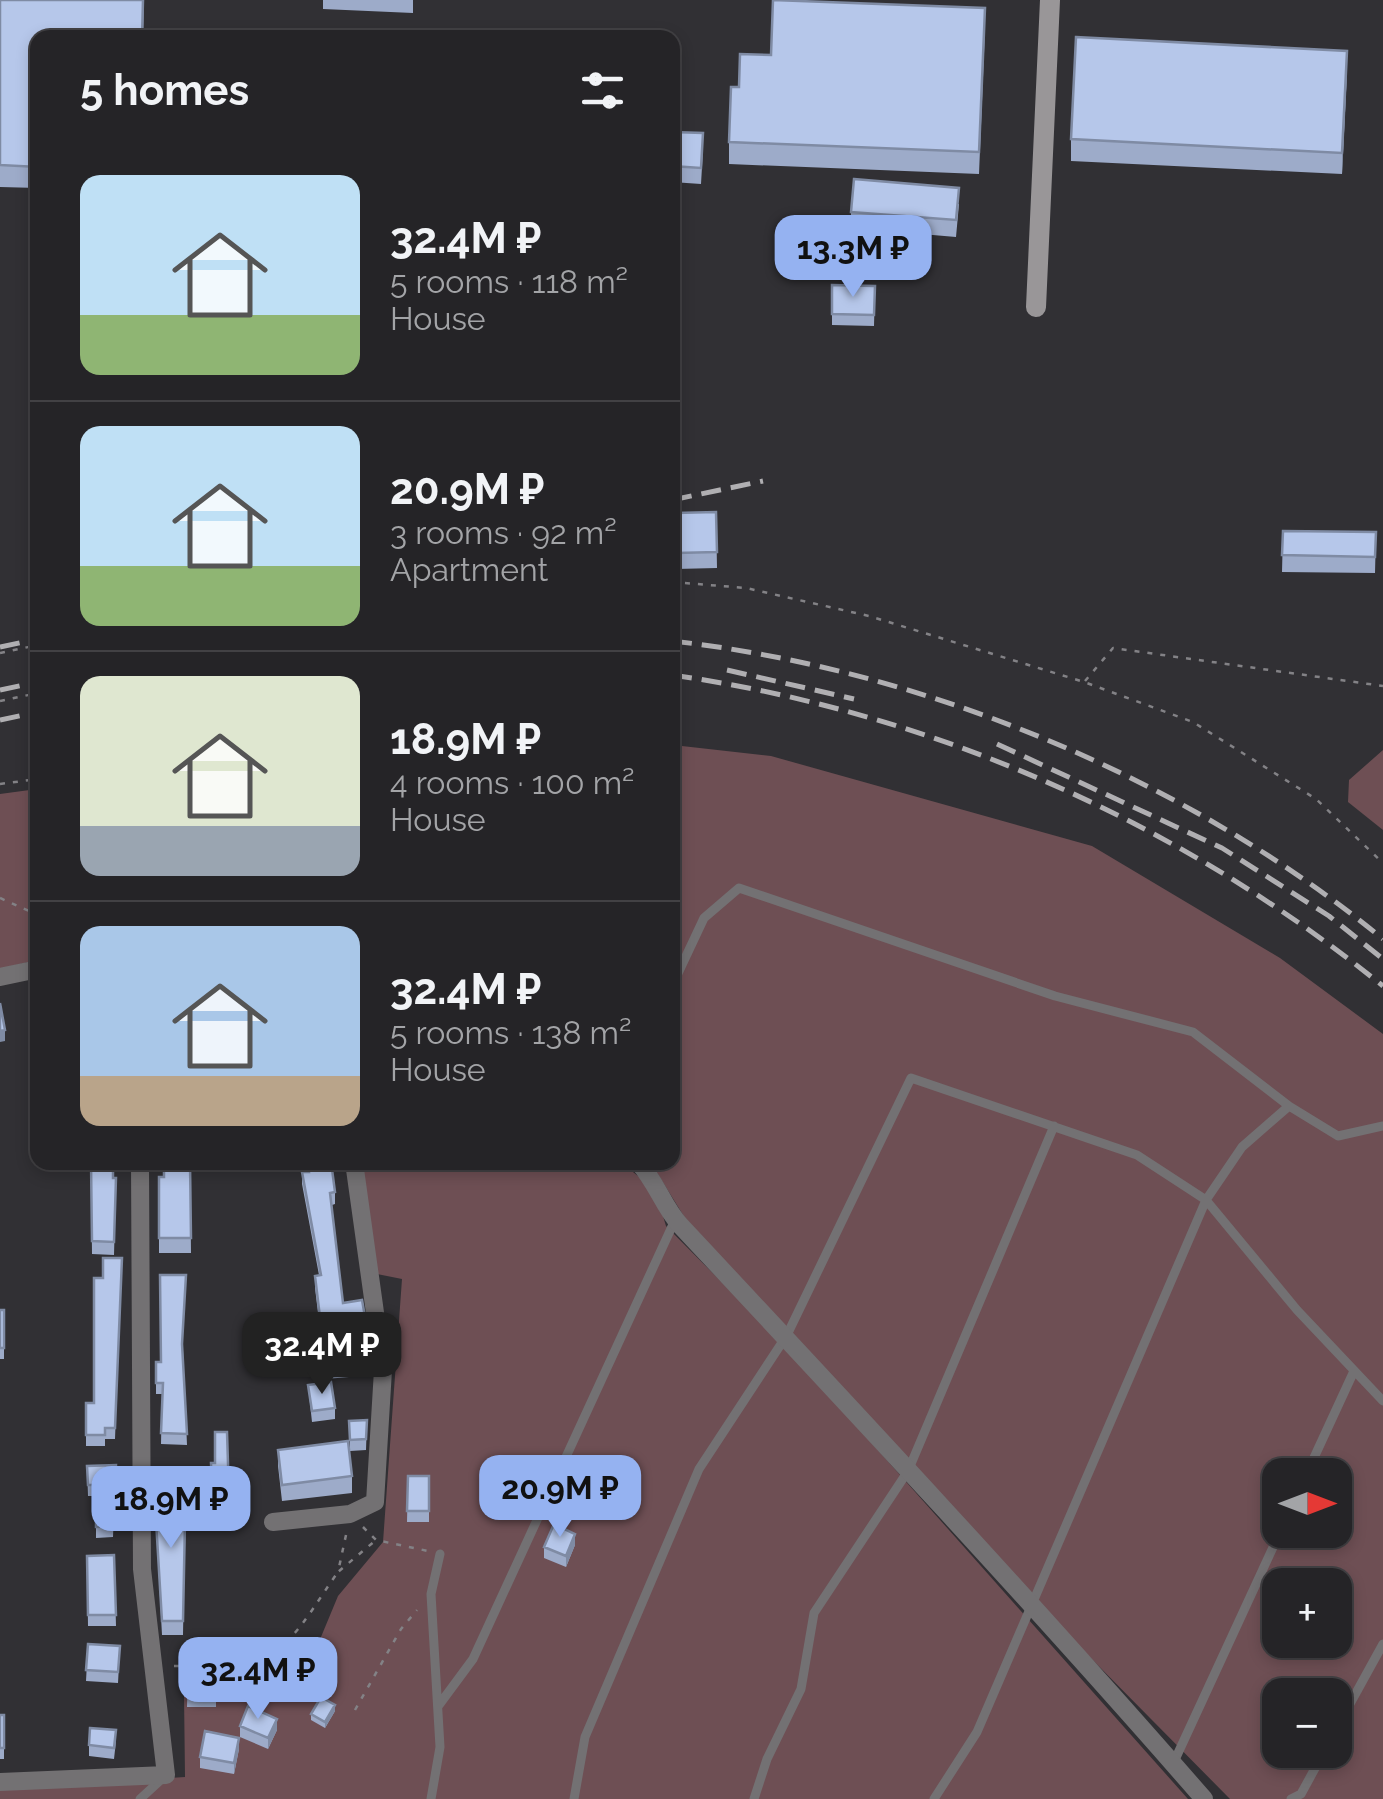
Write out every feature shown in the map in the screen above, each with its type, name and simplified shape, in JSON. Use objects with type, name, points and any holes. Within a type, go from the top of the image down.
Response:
[{"type":"street","points":[[1036,307],[1050,0]]},
{"type":"street","points":[[0,978],[30,971]]},
{"type":"street","points":[[0,1782],[166,1775],[142,1569],[140,1170]]},
{"type":"street","points":[[273,1522],[350,1514],[375,1502],[383,1370],[355,1170]]},
{"type":"street","points":[[646,1170],[676,1220],[787,1336],[1204,1799]]},
{"type":"lane","points":[[680,969],[704,918],[739,888],[1056,996],[1193,1032],[1289,1106],[1338,1136],[1383,1126]]},
{"type":"lane","points":[[574,1799],[585,1738],[700,1469],[787,1336],[911,1078],[1137,1155],[1206,1200],[1383,1401]]},
{"type":"lane","points":[[933,1799],[977,1732],[1206,1200],[1242,1146],[1289,1106]]},
{"type":"lane","points":[[754,1799],[766,1759],[801,1689],[814,1613],[908,1471],[1054,1126]]},
{"type":"lane","points":[[439,1705],[473,1658],[676,1220]]},
{"type":"lane","points":[[1314,1458],[1354,1371]]},
{"type":"lane","points":[[1173,1764],[1273,1548]]},
{"type":"lane","points":[[431,1799],[440,1747],[431,1594],[440,1554]]},
{"type":"lane","points":[[1352,1701],[1383,1644]]},
{"type":"lane","points":[[1291,1799],[1301,1794],[1315,1768]]},
{"type":"lane","points":[[140,1799],[166,1775]]},
{"type":"path","points":[[680,583],[746,588],[869,616],[1084,682],[1193,722],[1316,798],[1383,863]]},
{"type":"path","points":[[0,653],[30,647]]},
{"type":"path","points":[[1084,682],[1114,648],[1383,686]]},
{"type":"path","points":[[0,701],[30,695]]},
{"type":"path","points":[[0,784],[30,780]]},
{"type":"path","points":[[0,898],[30,911]]},
{"type":"path","points":[[338,1572],[350,1514]]},
{"type":"path","points":[[152,1666],[245,1667],[280,1652],[338,1572],[376,1540],[440,1554]]},
{"type":"path","points":[[355,1710],[401,1629],[431,1594]]},
{"type":"shaded area","points":[[680,746],[771,756],[1092,846],[1280,958],[1383,1034],[1383,1799],[1230,1799],[1070,1637],[685,1218],[655,1170],[680,1170]]},
{"type":"shaded area","points":[[1383,750],[1383,830],[1348,802],[1349,780]]},
{"type":"shaded area","points":[[30,790],[30,962],[0,969],[0,794]]},
{"type":"shaded area","points":[[362,1170],[631,1170],[655,1190],[666,1226],[789,1350],[1188,1799],[0,1799],[0,1789],[185,1777],[184,1694],[265,1683],[316,1649],[338,1596],[383,1542],[402,1279],[377,1274]]},
{"type":"building","points":[[0,0],[143,0],[142,30],[30,30],[30,167],[0,165]]},
{"type":"building","points":[[773,0],[985,8],[979,152],[729,142],[731,87],[739,87],[740,54],[771,55]]},
{"type":"building","points":[[1076,37],[1347,51],[1342,153],[1071,139]]},
{"type":"building","points":[[680,132],[703,133],[701,168],[680,167]]},
{"type":"building","points":[[854,179],[959,188],[956,220],[851,212]]},
{"type":"building","points":[[832,285],[875,286],[874,315],[832,314]]},
{"type":"building","points":[[716,512],[717,552],[680,553],[680,513]]},
{"type":"building","points":[[1283,531],[1376,532],[1375,557],[1282,555]]},
{"type":"building","points":[[0,1003],[5,1030],[0,1031]]},
{"type":"building","points":[[91,1170],[113,1170],[114,1242],[92,1241]]},
{"type":"building","points":[[164,1170],[190,1170],[191,1238],[159,1238],[159,1177],[164,1177]]},
{"type":"building","points":[[332,1170],[335,1192],[330,1193],[343,1303],[362,1300],[365,1317],[346,1319],[349,1365],[326,1367],[315,1276],[321,1275],[302,1172]]},
{"type":"building","points":[[103,1258],[122,1258],[115,1428],[105,1428],[105,1435],[86,1435],[86,1403],[94,1403],[94,1278],[103,1278]]},
{"type":"building","points":[[160,1275],[186,1275],[182,1344],[187,1434],[161,1433],[163,1383],[156,1383],[156,1362],[161,1362]]},
{"type":"building","points":[[0,1310],[4,1310],[4,1348],[0,1348]]},
{"type":"building","points":[[331,1382],[335,1408],[312,1411],[308,1385]]},
{"type":"building","points":[[367,1420],[366,1439],[350,1440],[349,1421]]},
{"type":"building","points":[[215,1432],[227,1432],[229,1496],[212,1496]]},
{"type":"building","points":[[348,1441],[352,1476],[282,1485],[278,1450]]},
{"type":"building","points":[[116,1465],[113,1526],[96,1527],[96,1485],[88,1485],[87,1466]]},
{"type":"building","points":[[408,1476],[429,1476],[429,1511],[407,1511]]},
{"type":"building","points":[[154,1487],[182,1488],[183,1621],[162,1621]]},
{"type":"building","points":[[554,1524],[575,1534],[566,1556],[544,1547]]},
{"type":"building","points":[[114,1555],[116,1615],[88,1615],[87,1556]]},
{"type":"building","points":[[88,1644],[120,1646],[118,1672],[86,1670]]},
{"type":"building","points":[[188,1665],[216,1665],[216,1696],[187,1696]]},
{"type":"building","points":[[321,1697],[335,1705],[325,1722],[311,1714]]},
{"type":"building","points":[[248,1706],[277,1719],[268,1738],[240,1726]]},
{"type":"building","points":[[0,1715],[4,1715],[4,1748],[0,1748]]},
{"type":"building","points":[[90,1728],[116,1730],[114,1748],[89,1745]]},
{"type":"building","points":[[205,1731],[239,1738],[234,1763],[200,1757]]},
{"type":"railway","points":[[680,498],[763,481]]},
{"type":"railway","points":[[0,647],[30,641]]},
{"type":"railway","points":[[680,642],[767,655],[862,677],[956,705],[1048,740],[1139,782],[1225,829],[1307,881],[1383,939]]},
{"type":"railway","points":[[727,670],[854,699]]},
{"type":"railway","points":[[680,676],[769,692],[864,716],[958,746],[1049,783],[1137,825],[1223,873],[1305,927],[1383,986]]},
{"type":"railway","points":[[0,690],[30,684]]},
{"type":"railway","points":[[0,720],[30,714]]},
{"type":"railway","points":[[997,744],[1222,848],[1329,916],[1383,959]]}]
